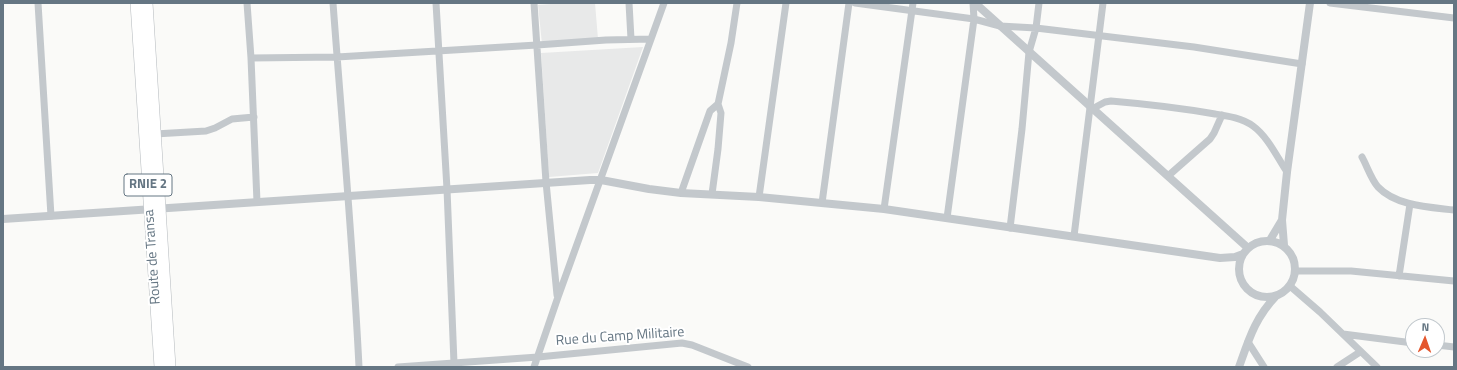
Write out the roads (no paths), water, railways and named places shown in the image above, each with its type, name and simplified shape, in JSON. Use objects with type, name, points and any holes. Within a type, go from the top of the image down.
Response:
[{"type":"main road","name":"Route de Transa","points":[[136,3],[155,208],[165,365]]},
{"type":"main road","name":"Route de Transa","points":[[147,3],[155,134],[155,208]]},
{"type":"street","points":[[38,3],[51,216]]},
{"type":"street","points":[[247,3],[254,117],[257,202]]},
{"type":"street","points":[[333,3],[354,274],[358,367]]},
{"type":"street","points":[[436,3],[447,189],[454,364]]},
{"type":"street","points":[[534,3],[546,182],[558,297]]},
{"type":"street","points":[[629,3],[631,38]]},
{"type":"street","points":[[534,367],[664,3]]},
{"type":"street","points":[[712,194],[721,113],[718,104],[731,43],[737,3]]},
{"type":"street","points":[[759,197],[786,3]]},
{"type":"street","points":[[822,203],[849,3]]},
{"type":"street","points":[[855,3],[974,19],[1000,26],[1036,28],[1194,47],[1302,64]]},
{"type":"street","points":[[884,210],[913,3]]},
{"type":"street","points":[[947,218],[974,19],[974,3]]},
{"type":"street","points":[[974,3],[1168,176],[1245,251]]},
{"type":"street","points":[[1010,228],[1022,129],[1029,52],[1036,28],[1039,3]]},
{"type":"street","points":[[1074,236],[1082,161],[1091,108],[1103,3]]},
{"type":"street","points":[[1284,246],[1282,220],[1287,172],[1310,3]]},
{"type":"street","points":[[1330,3],[1382,6],[1454,18]]},
{"type":"street","points":[[251,58],[337,57],[631,38],[651,39]]},
{"type":"street","points":[[1091,108],[1105,102],[1111,102],[1169,107],[1222,115],[1242,120],[1255,128],[1270,146],[1287,172]]},
{"type":"street","points":[[681,193],[710,111],[718,104]]},
{"type":"street","points":[[1168,176],[1210,138],[1222,115]]},
{"type":"street","points":[[155,134],[206,131],[232,119],[254,117]]},
{"type":"street","points":[[1362,156],[1378,187],[1387,194],[1410,204],[1454,210]]},
{"type":"street","points":[[3,219],[546,182],[600,180],[644,189],[681,193],[759,197],[884,210],[1220,258],[1234,258],[1255,243],[1270,240],[1284,246],[1293,257],[1296,271],[1290,286],[1284,292],[1276,296],[1262,311],[1239,367]]},
{"type":"street","points":[[1399,276],[1410,204]]},
{"type":"street","points":[[1270,240],[1282,220]]},
{"type":"street","points":[[1245,251],[1239,262],[1239,271],[1244,286],[1257,295],[1266,297],[1276,296]]},
{"type":"street","points":[[1220,258],[1233,265],[1239,271]]},
{"type":"street","points":[[1296,271],[1351,271],[1454,281]]},
{"type":"street","points":[[1290,286],[1377,367]]},
{"type":"street","points":[[1257,295],[1262,311]]},
{"type":"street","points":[[1343,334],[1405,342]]},
{"type":"street","points":[[1248,342],[1264,367]]},
{"type":"street","name":"Rue du Camp Militaire","points":[[398,367],[454,364],[682,344],[692,345],[748,367]]},
{"type":"street","points":[[1337,367],[1360,352]]}]
